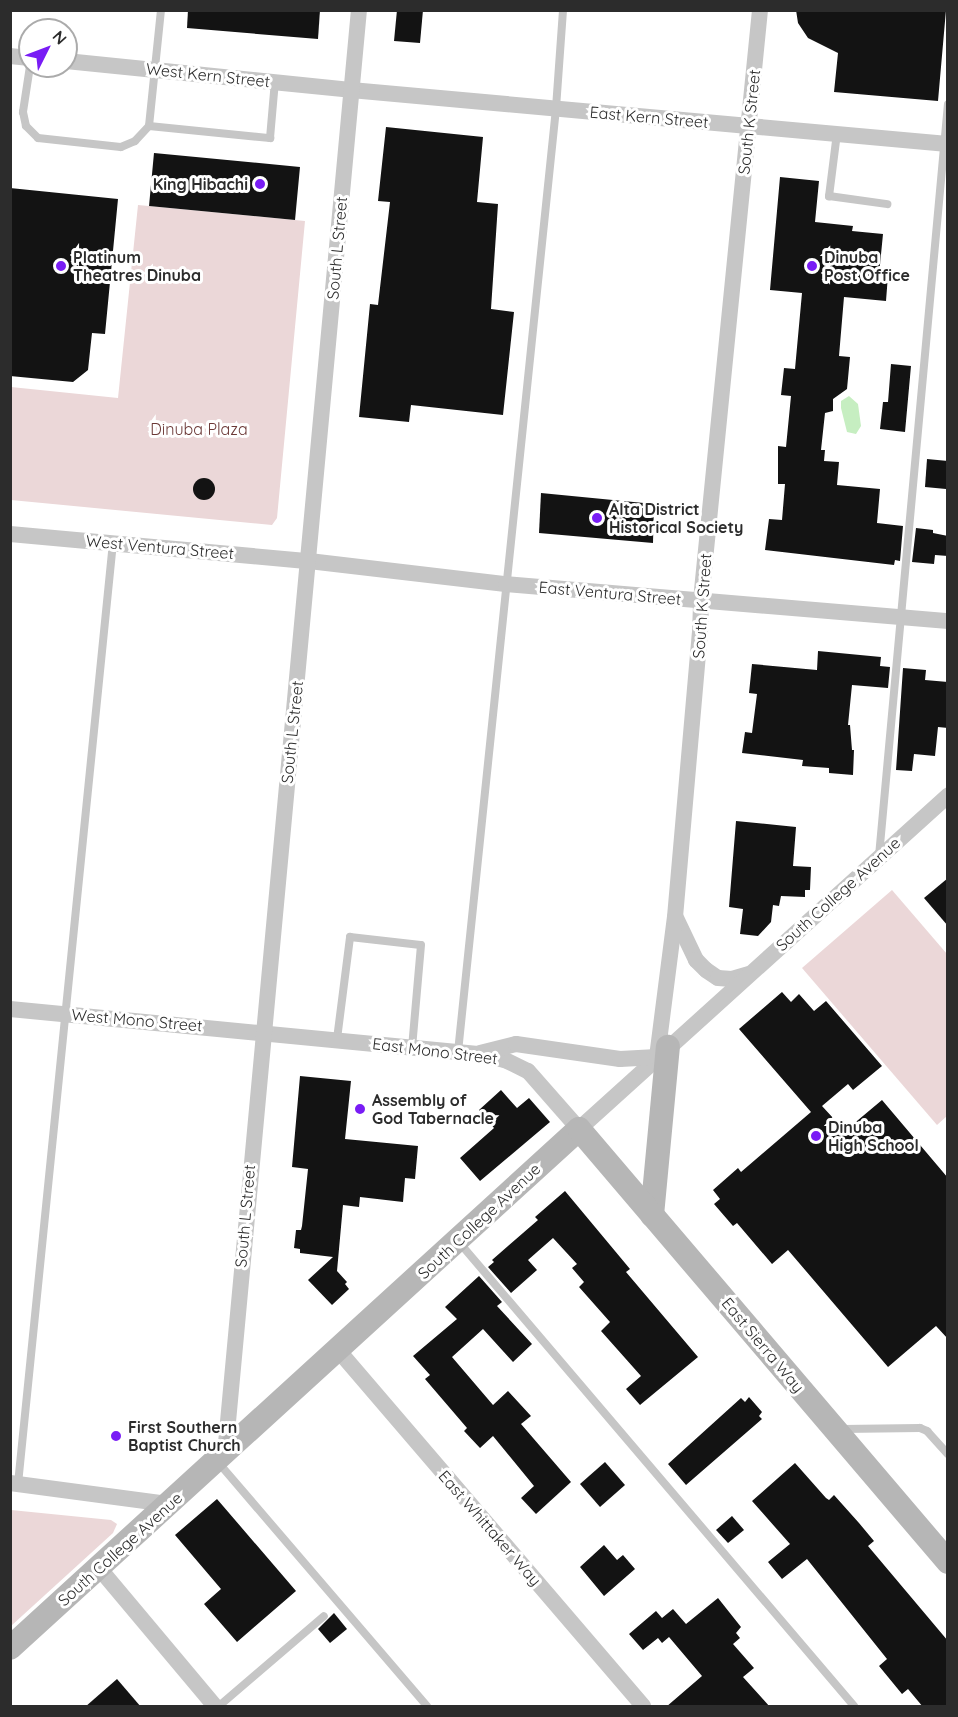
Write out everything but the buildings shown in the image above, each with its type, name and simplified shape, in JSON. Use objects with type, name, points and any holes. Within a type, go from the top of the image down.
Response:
[{"type":"street","name":"South L Street","points":[[221,1457],[309,561],[359,10]]},
{"type":"street","name":"South K Street","points":[[662,1052],[700,633],[701,600],[760,10]]},
{"type":"street","name":"West Kern Street","points":[[78,62],[351,90]]},
{"type":"street","name":"East Kern Street","points":[[351,90],[946,143]]},
{"type":"street","name":"West Ventura Street","points":[[10,534],[309,561]]},
{"type":"street","name":"East Ventura Street","points":[[309,561],[506,584],[948,621]]},
{"type":"street","name":"South College Avenue","points":[[10,1648],[458,1241],[662,1052],[948,795]]},
{"type":"street","points":[[675,917],[696,960],[706,970],[718,978],[732,979],[751,972]]},
{"type":"street","name":"West Mono Street","points":[[10,1009],[263,1031]]},
{"type":"street","name":"East Mono Street","points":[[263,1031],[478,1054],[505,1060],[528,1071],[579,1129]]},
{"type":"street","points":[[478,1054],[516,1044],[621,1059],[662,1052],[652,1215]]},
{"type":"street","name":"East Sierra Way","points":[[579,1129],[948,1562]]},
{"type":"street","name":"East Whittaker Way","points":[[338,1350],[643,1707]]},
{"type":"street","points":[[14,1484],[168,1504]]},
{"type":"street","points":[[99,1568],[217,1707]]},
{"type":"lane","points":[[28,78],[23,112],[26,126],[38,138],[121,147],[135,141],[149,126],[161,10]]},
{"type":"lane","points":[[458,1052],[556,108],[563,10]]},
{"type":"lane","points":[[149,126],[270,138],[275,81]]},
{"type":"lane","points":[[879,857],[948,104]]},
{"type":"lane","points":[[837,133],[829,196],[887,204]]},
{"type":"lane","points":[[14,1484],[66,1014],[113,543]]},
{"type":"lane","points":[[337,1039],[350,937],[421,945],[412,1048]]},
{"type":"lane","points":[[458,1241],[854,1707]]},
{"type":"lane","points":[[835,1430],[920,1428],[927,1431],[948,1454]]},
{"type":"lane","points":[[221,1457],[427,1707]]},
{"type":"lane","points":[[217,1707],[324,1616]]},
{"type":"green space","name":"Dinuba Plaza","points":[[138,205],[305,221],[277,518],[272,525],[11,500],[11,387],[118,398]]},
{"type":"green space","points":[[892,890],[947,954],[947,1116],[937,1125],[802,968]]},
{"type":"green space","points":[[11,1510],[111,1520],[117,1524],[113,1533],[11,1626]]},
{"type":"shaded area","points":[[849,396],[858,404],[861,426],[856,434],[847,432],[841,408],[841,401]]},
{"type":"place","name":"King Hibachi","points":[[260,184]]},
{"type":"place","name":"Platinum Theatres Dinuba","points":[[61,266]]},
{"type":"place","name":"Dinuba Post Office","points":[[812,266]]},
{"type":"place","name":"Alta District Historical Society","points":[[597,518]]},
{"type":"place","name":"Assembly of God Tabernacle","points":[[360,1109]]},
{"type":"place","name":"Dinuba High School","points":[[816,1136]]},
{"type":"place","name":"First Southern Baptist Church","points":[[116,1436]]}]
